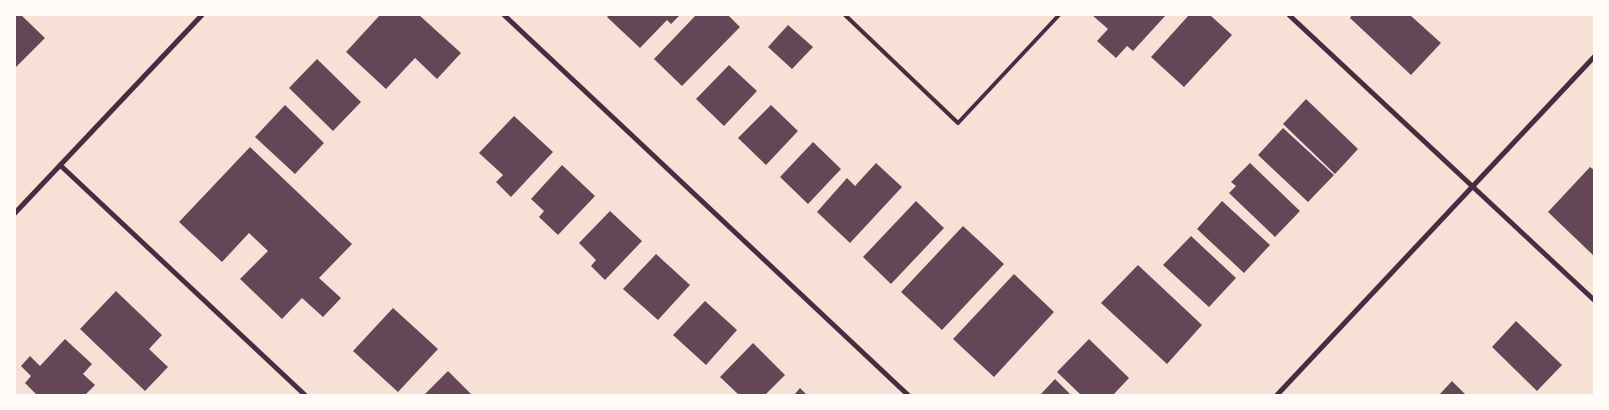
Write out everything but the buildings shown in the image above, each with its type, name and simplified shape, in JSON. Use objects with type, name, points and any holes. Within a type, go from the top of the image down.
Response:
[{"type":"street","points":[[15,213],[202,15]]},
{"type":"street","points":[[504,15],[908,395]]},
{"type":"street","points":[[1289,15],[1594,300]]},
{"type":"street","points":[[1277,395],[1594,57]]},
{"type":"street","points":[[60,165],[305,395]]},
{"type":"lane","points":[[845,15],[958,123],[1059,15]]}]
